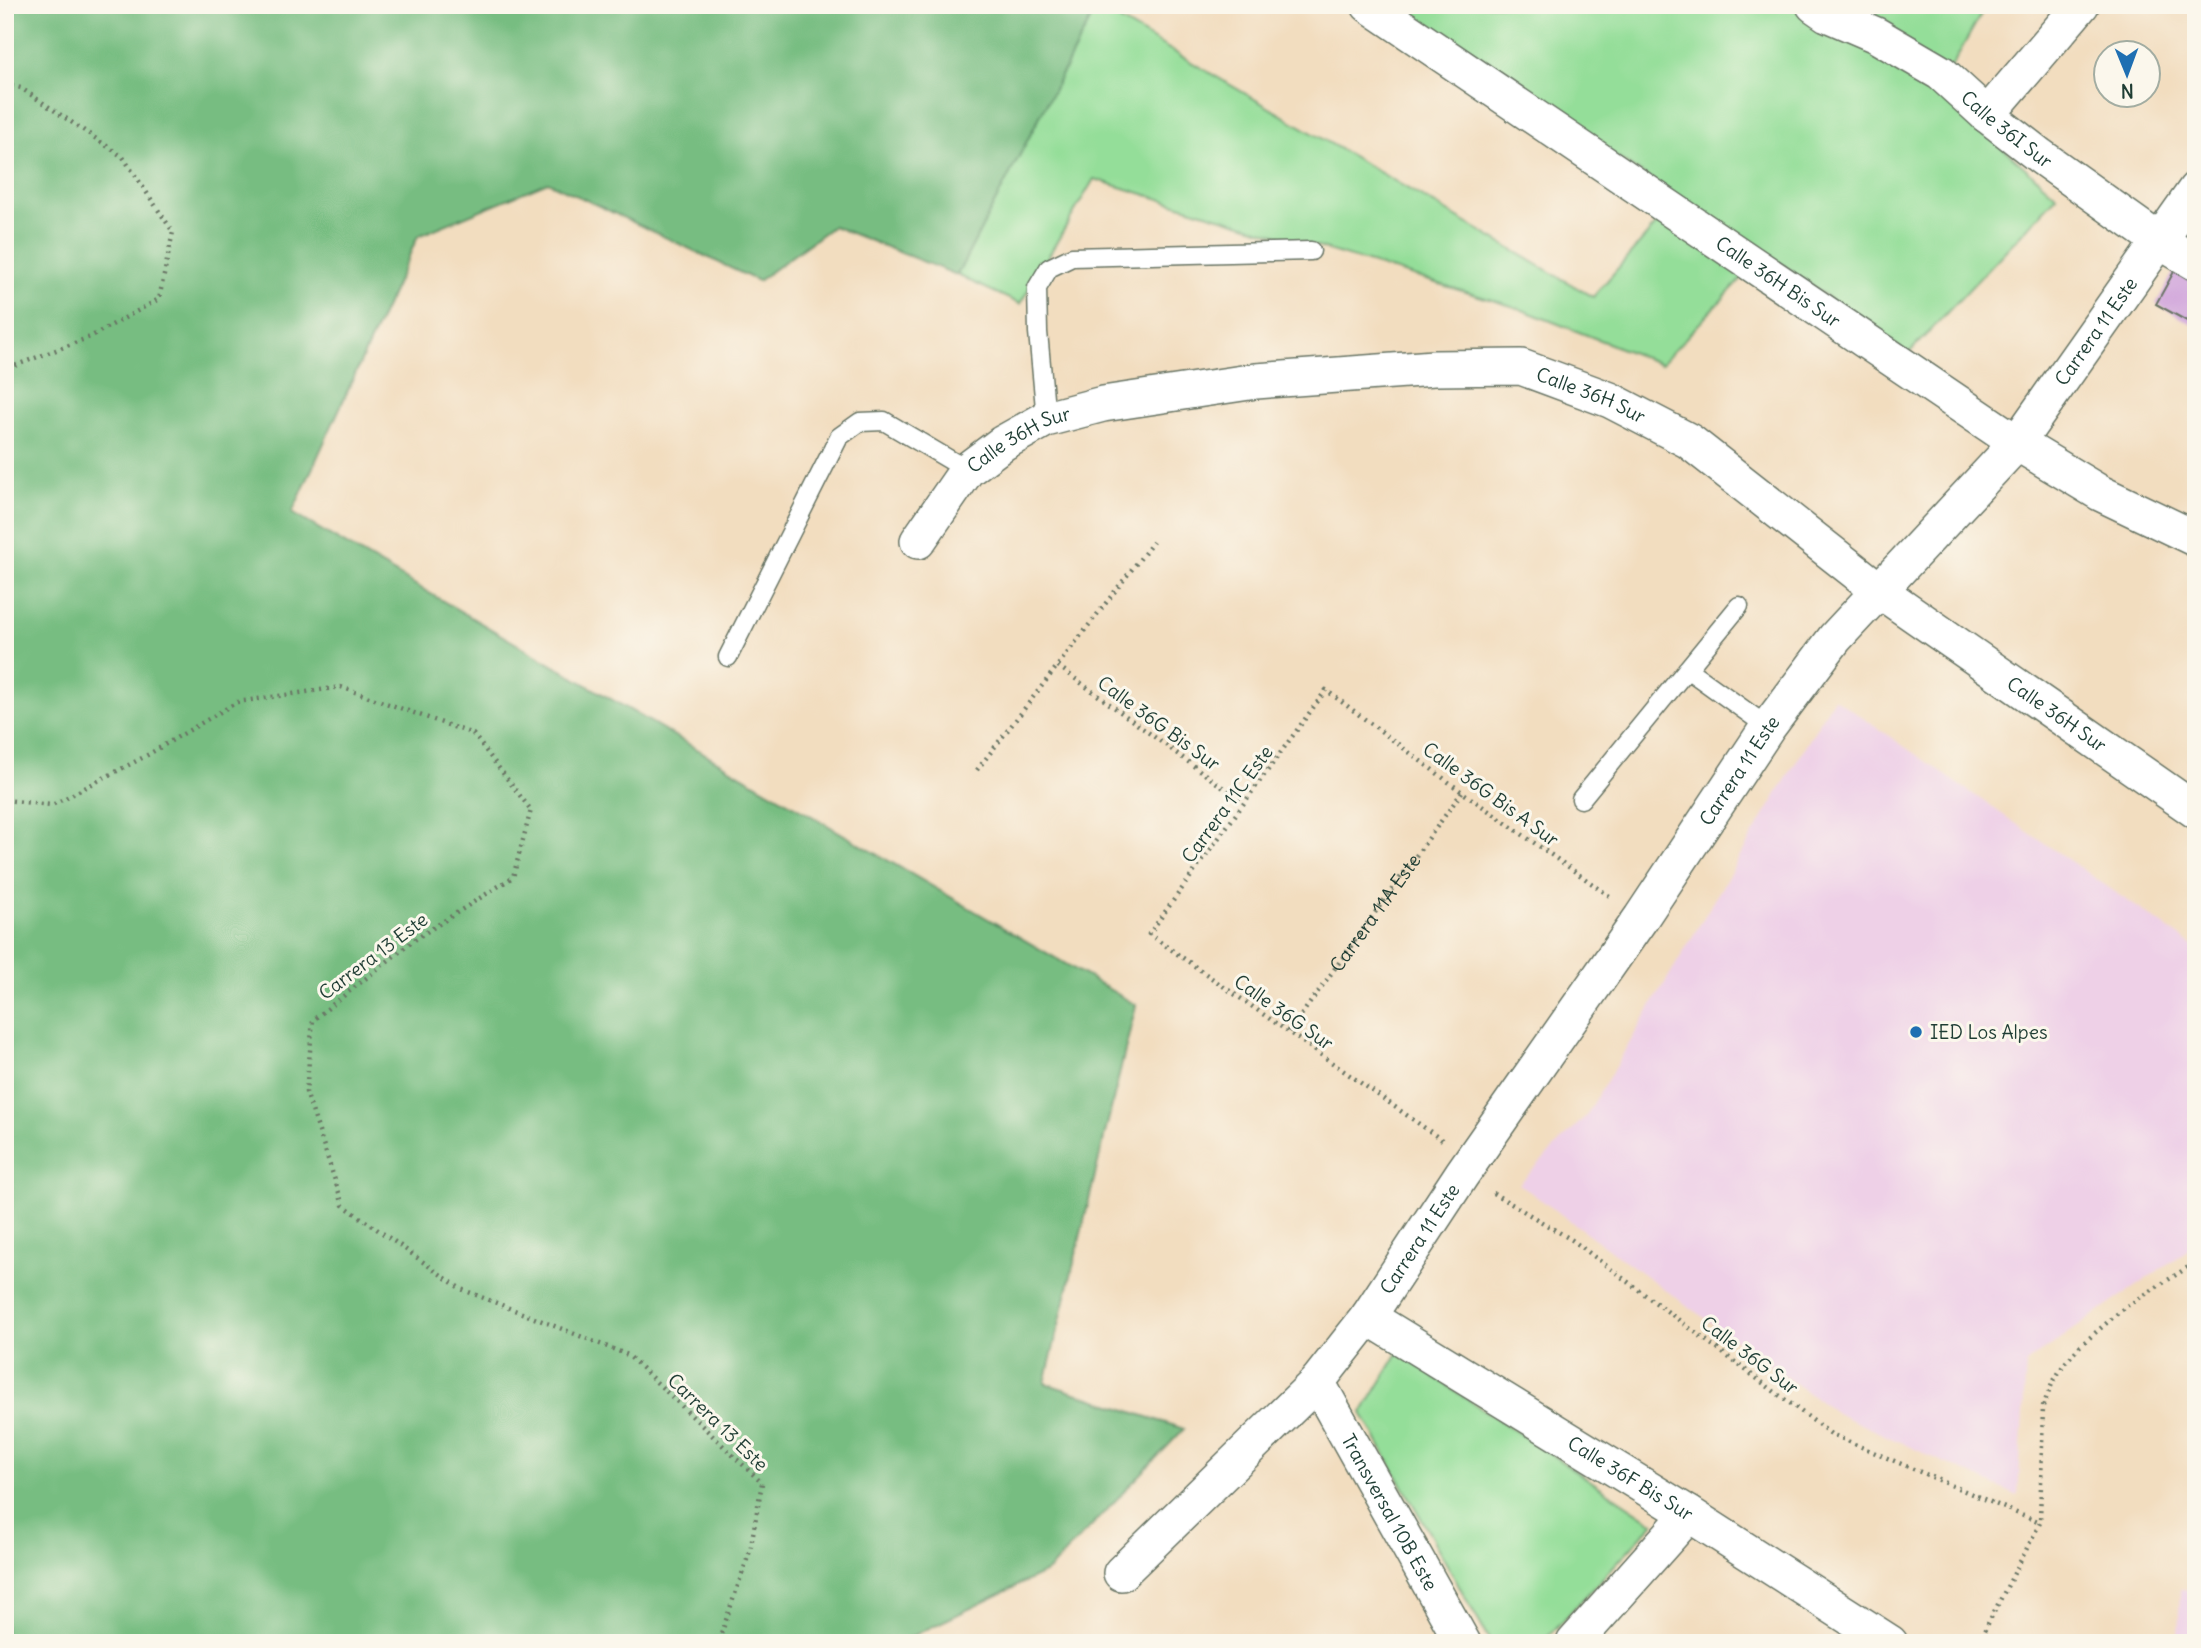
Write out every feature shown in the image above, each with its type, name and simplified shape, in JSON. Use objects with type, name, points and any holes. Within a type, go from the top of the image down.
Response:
[{"type":"street","name":"Calle 36H Bis Sur","points":[[1369,5],[2017,443],[2100,493],[2196,539]]},
{"type":"street","name":"Calle 36I Sur","points":[[1814,5],[1827,14],[1876,35],[1941,73],[1987,115],[2159,242],[2196,263]]},
{"type":"street","points":[[1987,115],[2081,5]]},
{"type":"street","name":"Carrera 11 Este","points":[[1121,1573],[1317,1382],[1368,1317],[1466,1167],[1641,918],[1768,727],[1835,638],[2017,443],[2196,189]]},
{"type":"street","name":"Calle 36H Sur","points":[[918,541],[967,470],[1003,443],[1046,419],[1103,404],[1256,381],[1434,368],[1521,367],[1610,400],[1689,441],[1880,591],[2196,811]]},
{"type":"street","name":"Calle 36F Bis Sur","points":[[1368,1317],[1689,1514],[1890,1643]]},
{"type":"street","name":"Transversal 10B Este","points":[[1317,1382],[1463,1643]]},
{"type":"street","points":[[1574,1643],[1689,1514]]},
{"type":"lane","points":[[1046,419],[1037,288],[1049,268],[1072,257],[1311,251]]},
{"type":"lane","points":[[728,657],[839,437],[860,422],[884,421],[967,470]]},
{"type":"lane","points":[[1581,799],[1738,606]]},
{"type":"lane","points":[[1687,669],[1768,727]]},
{"type":"path","points":[[5,84],[21,88],[123,157],[173,232],[159,299],[90,337],[9,368],[5,373]]},
{"type":"path","points":[[977,770],[1153,542]]},
{"type":"path","name":"Calle 36G Bis Sur","points":[[1058,666],[1244,803]]},
{"type":"path","name":"Carrera 13 Este","points":[[5,800],[52,805],[144,757],[237,702],[341,687],[473,734],[531,810],[513,877],[417,938],[313,1020],[306,1092],[343,1205],[461,1289],[628,1356],[762,1483],[750,1551],[718,1643]]},
{"type":"path","name":"Carrera 11C Este","points":[[1149,934],[1326,690]]},
{"type":"path","name":"Calle 36G Bis A Sur","points":[[1326,690],[1462,792],[1641,918]]},
{"type":"path","name":"Carrera 11A Este","points":[[1289,1032],[1462,792]]},
{"type":"path","name":"Calle 36G Sur","points":[[1149,934],[1289,1032],[1466,1167],[1572,1240],[1831,1434],[2040,1523]]},
{"type":"path","points":[[1978,1643],[2040,1523],[2043,1406],[2052,1384],[2064,1364],[2080,1346],[2124,1308],[2196,1262]]},
{"type":"shaded area","name":"IED Los Alpes","points":[[1834,698],[2196,948],[2196,1244],[2026,1363],[2018,1496],[1836,1413],[1519,1184],[1586,1116]]},
{"type":"shaded area","points":[[2180,1589],[2196,1590],[2196,1638],[2178,1638]]},
{"type":"green space","points":[[5,5],[1098,5],[957,275],[833,226],[758,281],[548,182],[418,236],[292,513],[1136,1005],[1045,1383],[1184,1429],[1048,1571],[898,1643],[5,1643]]},
{"type":"green space","points":[[1384,5],[1986,5],[1938,91],[2057,196],[1908,354],[1766,253],[1661,364],[1515,307],[1094,179],[1020,304],[957,275],[1097,7],[1593,297],[1679,198]]},
{"type":"green space","points":[[1398,1353],[1654,1523],[1542,1643],[1491,1643],[1362,1413]]},
{"type":"building","points":[[2176,268],[2196,278],[2196,326],[2156,304]]},
{"type":"place","name":"IED Los Alpes","points":[[1916,1032]]}]
